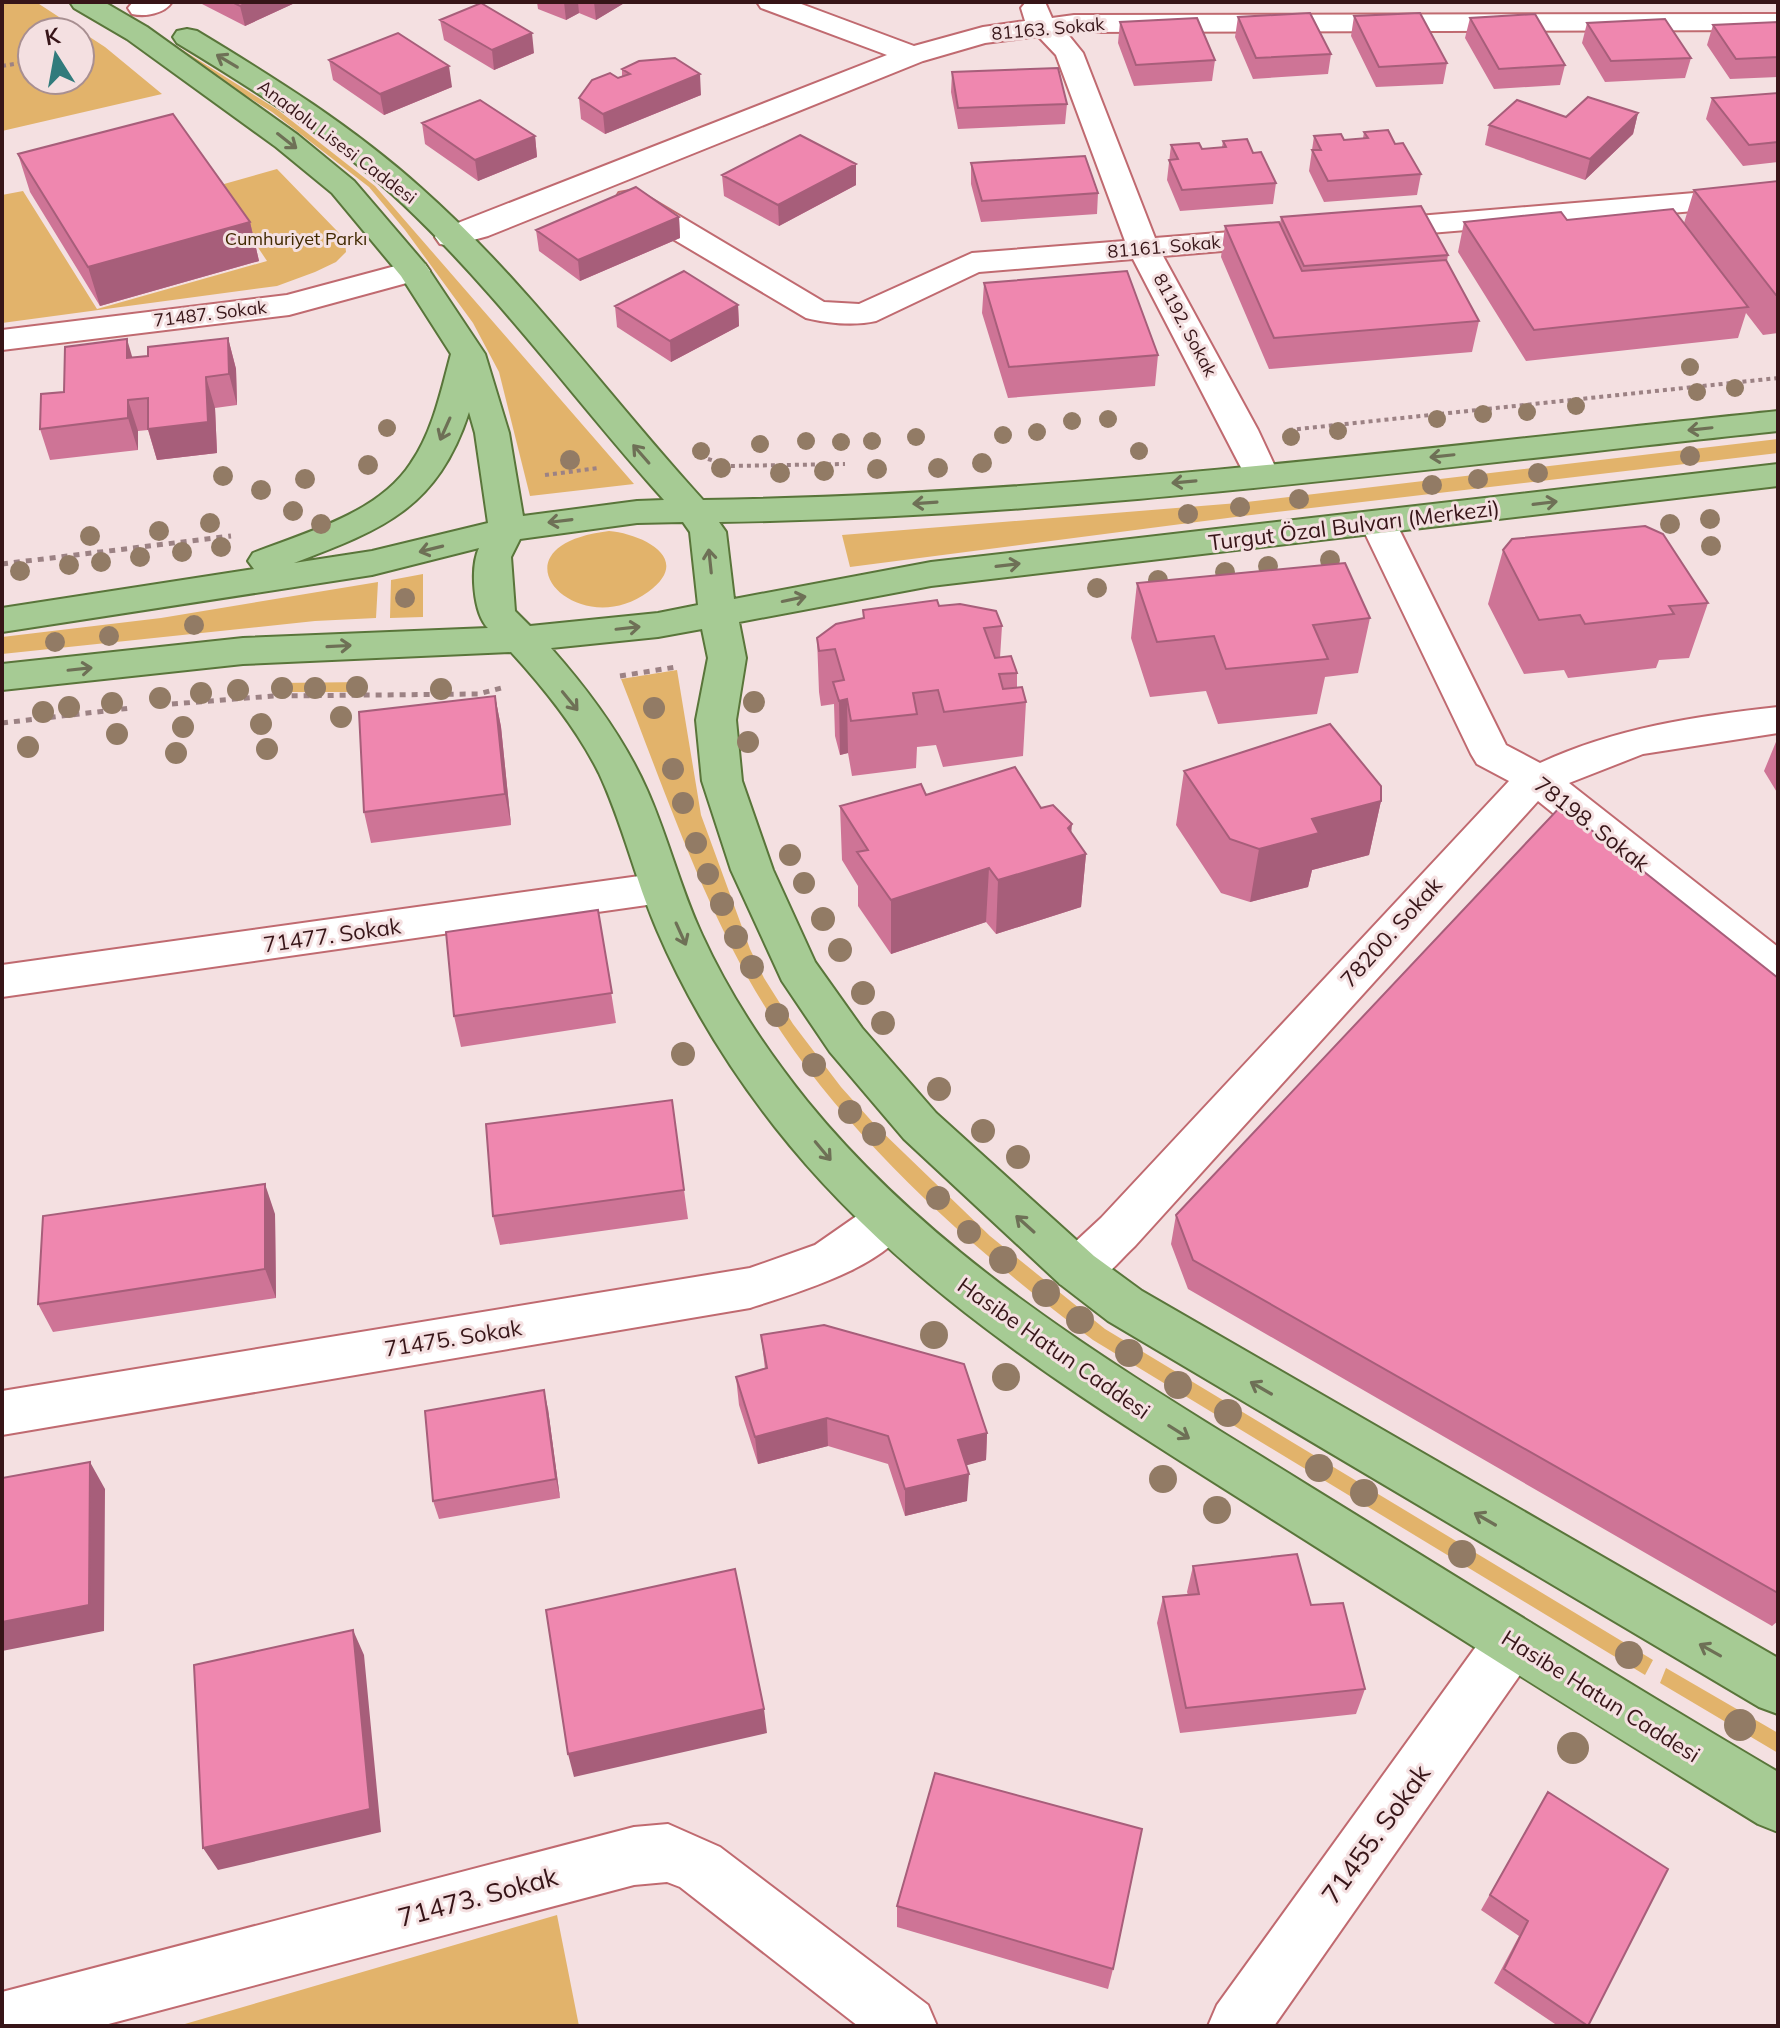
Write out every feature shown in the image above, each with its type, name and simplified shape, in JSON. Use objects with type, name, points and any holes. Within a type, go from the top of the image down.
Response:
[{"type":"main road","name":"Anadolu Lisesi Caddesi","points":[[84,2],[137,33],[287,141],[332,178],[375,222],[414,271],[468,354],[492,433],[507,530]]},
{"type":"main road","name":"Anadolu Lisesi Caddesi","points":[[144,4],[300,110],[391,179],[451,237],[694,512],[708,532],[718,615]]},
{"type":"main road","points":[[178,594],[318,541],[365,519],[410,489],[448,425],[468,354]]},
{"type":"main road","points":[[2,620],[372,563],[507,530],[637,512],[849,509],[1261,475],[1778,421]]},
{"type":"main road","name":"Turgut Özal Bulvarı (Merkezi)","points":[[2,677],[243,651],[522,639],[658,625],[931,574],[1778,475]]},
{"type":"main road","name":"Hasibe Hatun Caddesi","points":[[507,530],[493,557],[497,615],[522,639],[588,723],[620,775],[661,888],[698,971],[736,1037],[793,1116],[888,1220],[945,1272],[1067,1362],[1778,1804]]},
{"type":"main road","points":[[718,615],[727,658],[716,720],[722,781],[752,870],[797,969],[846,1040],[920,1126],[1077,1270],[1125,1306],[1185,1344],[1778,1688]]},
{"type":"street","points":[[771,2],[913,55]]},
{"type":"street","name":"81163. Sokak","points":[[451,237],[913,55],[1039,15],[1074,23],[1510,12],[1778,22]]},
{"type":"street","name":"81192. Sokak","points":[[1039,15],[1069,53],[1143,248],[1241,430],[1261,475]]},
{"type":"street","name":"81161. Sokak","points":[[596,181],[817,311],[864,314],[972,263],[1778,195]]},
{"type":"street","name":"71487. Sokak","points":[[2,340],[289,305],[414,271]]},
{"type":"street","name":"78198. Sokak","points":[[1378,523],[1491,754],[1539,780],[1778,971]]},
{"type":"street","name":"78200. Sokak","points":[[1077,1270],[1118,1232],[1518,794],[1539,780],[1589,756],[1652,736],[1778,720]]},
{"type":"street","name":"71477. Sokak","points":[[2,981],[661,888]]},
{"type":"street","name":"71475. Sokak","points":[[2,1413],[750,1288],[832,1259],[888,1220]]},
{"type":"street","name":"71455. Sokak","points":[[1238,2026],[1512,1641]]},
{"type":"street","name":"71473. Sokak","points":[[2,2022],[634,1856],[668,1853],[700,1867],[907,2026]]},
{"type":"path","points":[[1280,431],[1778,378]]},
{"type":"path","points":[[697,456],[730,466],[858,464]]},
{"type":"path","points":[[2,564],[232,536]]},
{"type":"path","points":[[620,676],[676,667]]},
{"type":"path","points":[[152,706],[273,696],[478,694],[492,689]]},
{"type":"path","points":[[2,723],[137,708]]},
{"type":"green space","points":[[2,2],[36,2],[57,16],[16,16],[16,96],[96,96],[96,41],[162,94],[2,131]]},
{"type":"green space","points":[[96,2],[108,3],[278,110],[375,186],[634,484],[530,496],[499,372],[473,323],[405,230],[369,187],[272,112]]},
{"type":"green space","name":"Cumhuriyet Parkı","points":[[277,169],[345,242],[346,252],[336,262],[277,286],[2,323],[2,195],[23,191],[97,309],[267,261],[217,186]]},
{"type":"green space","points":[[1778,439],[1778,453],[1243,516],[850,567],[842,535],[1238,503]]},
{"type":"green space","points":[[609,531],[636,537],[658,550],[665,559],[666,569],[661,580],[648,592],[621,605],[594,607],[571,600],[555,587],[547,571],[552,554],[572,540]]},
{"type":"green space","points":[[423,574],[423,617],[390,618],[391,580]]},
{"type":"green space","points":[[378,582],[376,618],[315,621],[2,654],[2,637],[161,618]]},
{"type":"green space","points":[[677,670],[701,815],[750,949],[793,1024],[841,1087],[876,1126],[990,1236],[1105,1329],[1653,1660],[1645,1675],[1093,1340],[1002,1268],[871,1144],[831,1099],[764,1005],[722,928],[686,846],[621,679]]},
{"type":"green space","points":[[365,682],[364,692],[275,692],[278,683]]},
{"type":"green space","points":[[1666,1668],[1778,1733],[1778,1753],[1660,1683]]},
{"type":"green space","points":[[557,1915],[579,2026],[178,2026]]},
{"type":"building","points":[[481,3],[532,33],[492,50],[440,20]]},
{"type":"building","points":[[1310,13],[1331,54],[1256,58],[1238,17]]},
{"type":"building","points":[[1420,13],[1447,63],[1379,67],[1354,16]]},
{"type":"building","points":[[1535,14],[1565,65],[1499,69],[1470,18]]},
{"type":"building","points":[[1197,18],[1215,60],[1136,65],[1120,22]]},
{"type":"building","points":[[1665,19],[1691,58],[1611,61],[1587,23]]},
{"type":"building","points":[[1778,22],[1778,57],[1736,59],[1713,25]]},
{"type":"building","points":[[398,33],[449,66],[380,94],[329,60]]},
{"type":"building","points":[[675,58],[700,74],[603,114],[579,98],[592,80],[610,73],[618,78],[630,74],[622,69],[639,61]]},
{"type":"building","points":[[1058,68],[1067,104],[958,108],[952,72]]},
{"type":"building","points":[[1778,93],[1778,142],[1749,145],[1712,98]]},
{"type":"building","points":[[1588,97],[1638,113],[1590,159],[1489,125],[1517,100],[1566,117]]},
{"type":"building","points":[[480,100],[535,136],[475,160],[422,123]]},
{"type":"building","points":[[173,114],[250,222],[88,267],[18,154]]},
{"type":"building","points":[[1388,130],[1395,144],[1403,143],[1421,174],[1328,181],[1312,150],[1321,150],[1314,136],[1341,134],[1344,140],[1368,138],[1364,132]]},
{"type":"building","points":[[800,135],[856,164],[778,205],[722,175]]},
{"type":"building","points":[[1247,139],[1253,153],[1261,152],[1276,183],[1182,190],[1169,160],[1178,159],[1171,145],[1199,143],[1202,149],[1226,147],[1223,141]]},
{"type":"building","points":[[1085,156],[1098,193],[982,201],[971,163]]},
{"type":"building","points":[[1778,181],[1778,295],[1776,295],[1694,190]]},
{"type":"building","points":[[636,187],[679,217],[578,260],[536,230]]},
{"type":"building","points":[[1421,206],[1448,255],[1304,266],[1281,217]]},
{"type":"building","points":[[1673,209],[1748,307],[1534,330],[1464,222],[1561,212],[1567,220]]},
{"type":"building","points":[[1279,222],[1302,271],[1446,260],[1479,321],[1274,338],[1225,226]]},
{"type":"building","points":[[684,271],[738,305],[670,341],[615,306]]},
{"type":"building","points":[[1127,271],[1158,355],[1009,367],[984,283]]},
{"type":"building","points":[[228,338],[229,374],[206,377],[208,422],[148,429],[148,398],[128,400],[128,418],[40,429],[41,394],[64,392],[65,347],[127,339],[127,358],[148,356],[148,347]]},
{"type":"building","points":[[1645,526],[1663,534],[1708,603],[1669,606],[1674,614],[1585,624],[1580,615],[1539,620],[1503,550],[1512,539]]},
{"type":"building","points":[[1345,563],[1370,618],[1313,625],[1328,659],[1226,669],[1214,636],[1157,642],[1137,583]]},
{"type":"building","points":[[937,600],[939,606],[960,604],[996,611],[1002,626],[984,628],[995,658],[1011,656],[1017,673],[999,674],[1003,689],[1022,687],[1026,702],[944,712],[938,690],[913,693],[917,714],[851,721],[847,699],[839,701],[833,682],[844,680],[835,649],[819,651],[817,638],[836,624],[864,618],[863,610]]},
{"type":"building","points":[[495,696],[505,794],[364,812],[359,712]]},
{"type":"building","points":[[1330,724],[1381,786],[1381,801],[1312,819],[1319,833],[1259,849],[1230,839],[1184,771]]},
{"type":"building","points":[[1015,767],[1041,808],[1053,805],[1072,824],[1068,828],[1086,854],[998,880],[989,868],[891,900],[857,852],[868,850],[840,806],[921,784],[926,795]]},
{"type":"building","points":[[1561,806],[1778,978],[1778,1593],[1193,1260],[1176,1215]]},
{"type":"building","points":[[598,910],[612,993],[454,1016],[446,932]]},
{"type":"building","points":[[672,1100],[684,1190],[493,1216],[486,1124]]},
{"type":"building","points":[[265,1184],[265,1269],[38,1304],[43,1216]]},
{"type":"building","points":[[824,1325],[964,1364],[987,1433],[958,1440],[969,1474],[905,1489],[888,1436],[827,1418],[755,1437],[736,1377],[767,1368],[761,1335]]},
{"type":"building","points":[[544,1390],[556,1479],[433,1501],[425,1411]]},
{"type":"building","points":[[90,1462],[89,1605],[2,1622],[2,1478]]},
{"type":"building","points":[[1297,1554],[1311,1605],[1343,1603],[1365,1689],[1186,1708],[1163,1597],[1199,1594],[1193,1566]]},
{"type":"building","points":[[735,1569],[764,1709],[568,1754],[546,1610]]},
{"type":"building","points":[[353,1630],[370,1809],[203,1848],[194,1665]]},
{"type":"building","points":[[935,1773],[1142,1829],[1113,1969],[897,1906]]},
{"type":"building","points":[[1548,1792],[1668,1869],[1588,2026],[1504,1969],[1528,1921],[1490,1895]]}]
